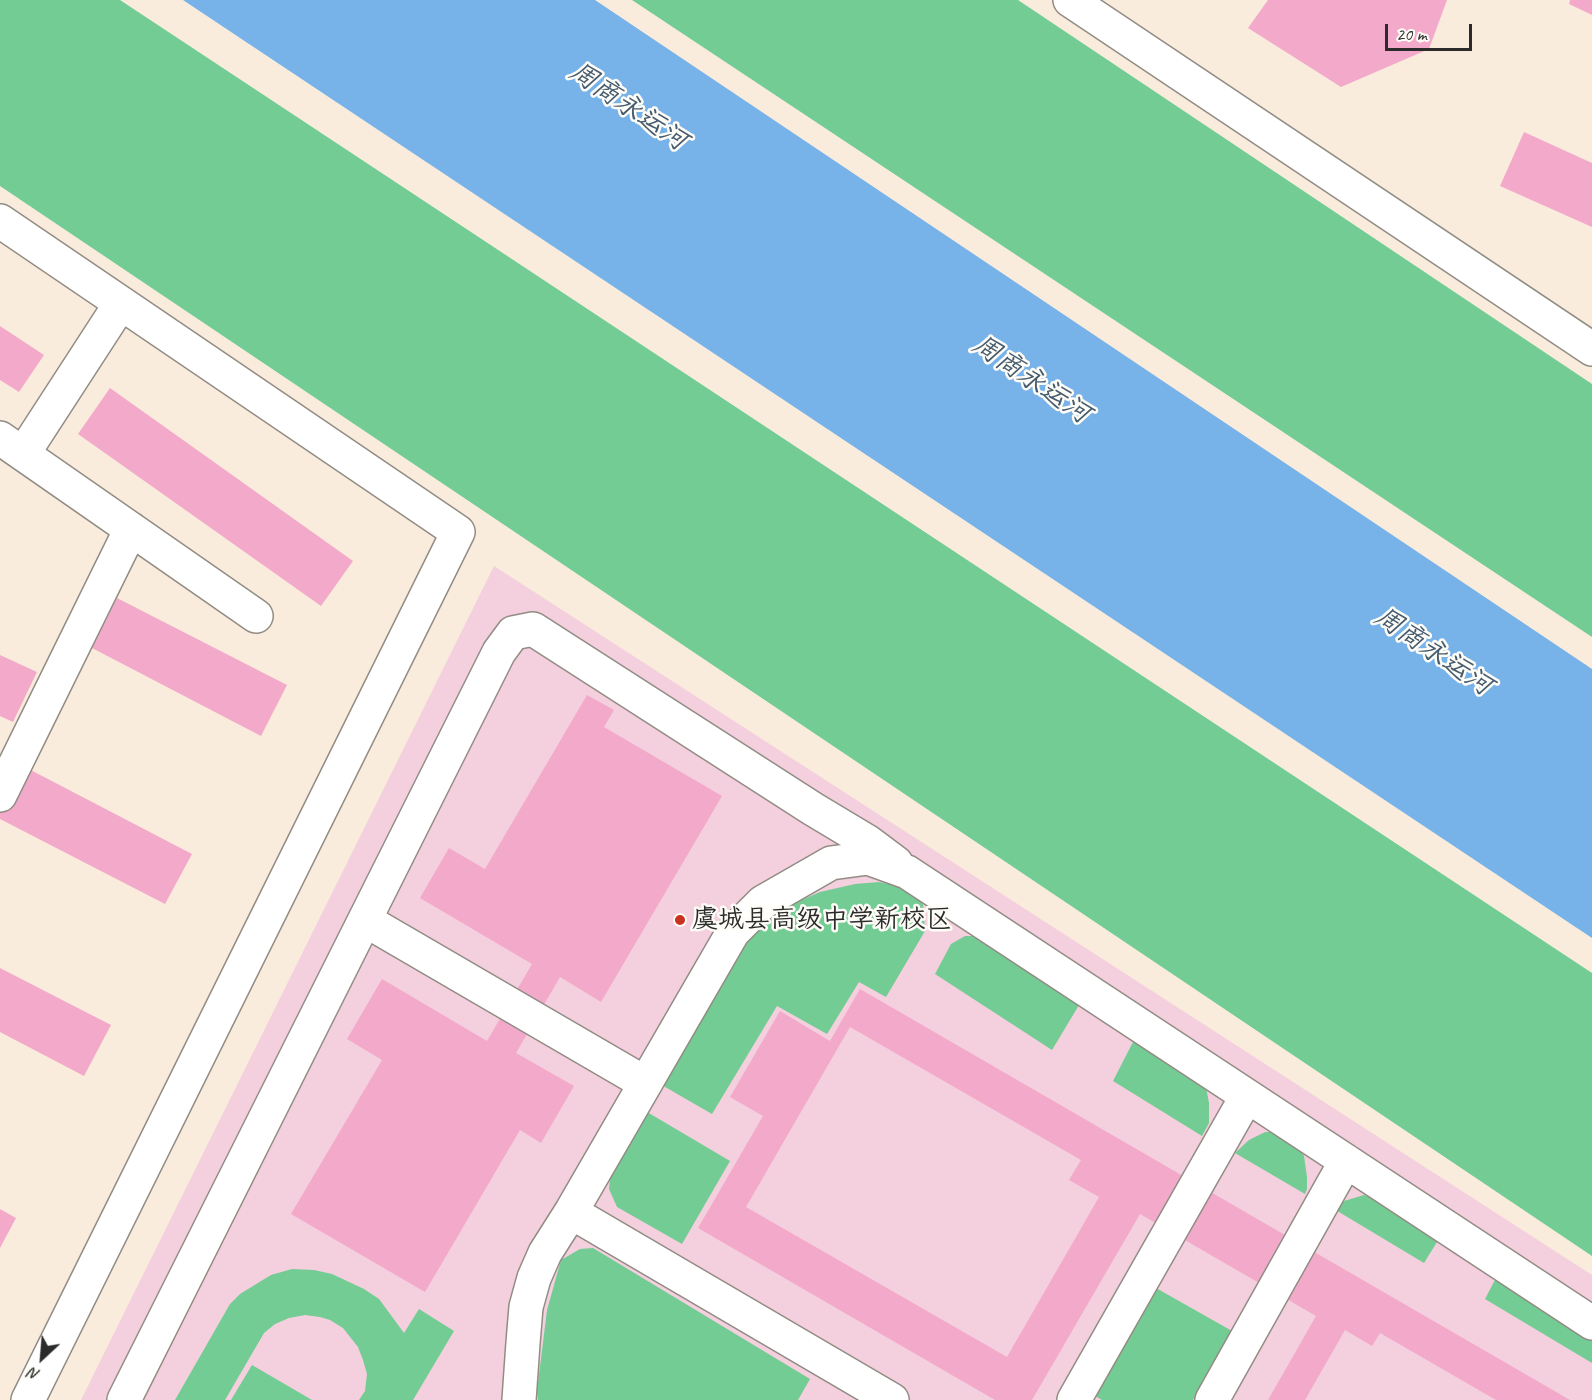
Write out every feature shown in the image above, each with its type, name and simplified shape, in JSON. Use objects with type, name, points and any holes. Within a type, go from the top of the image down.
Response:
[{"type":"street","points":[[1071,0],[1592,349]]},
{"type":"street","points":[[0,221],[458,531],[28,1400]]},
{"type":"street","points":[[121,303],[11,446],[256,616]]},
{"type":"street","points":[[0,795],[9,755],[131,529]]},
{"type":"street","points":[[124,1400],[499,652],[513,633],[533,629],[868,842],[908,872],[1592,1323]]},
{"type":"street","points":[[813,809],[821,834],[820,857],[813,873]]},
{"type":"street","points":[[519,1400],[526,1307],[534,1278],[545,1253],[733,932],[763,902],[831,863],[868,858],[908,872]]},
{"type":"street","points":[[365,920],[645,1083]]},
{"type":"street","points":[[1074,1400],[1247,1096]]},
{"type":"street","points":[[1212,1400],[1346,1161]]},
{"type":"street","points":[[571,1212],[892,1400]]},
{"type":"shaded area","name":"虞城县高级中学新校区","points":[[494,566],[1592,1275],[1592,1400],[81,1400]]},
{"type":"green space","points":[[0,0],[120,0],[1592,973],[1592,1256],[0,186]]},
{"type":"green space","points":[[632,0],[1018,0],[1592,384],[1592,637]]},
{"type":"green space","points":[[879,882],[907,888],[923,904],[925,931],[886,997],[859,982],[827,1034],[777,1006],[712,1114],[660,1084],[740,945],[760,926],[790,905],[820,892],[855,884]]},
{"type":"green space","points":[[965,936],[977,936],[1082,1000],[1052,1050],[935,974],[951,944]]},
{"type":"green space","points":[[1133,1042],[1184,1071],[1206,1087],[1209,1123],[1202,1136],[1113,1081]]},
{"type":"green space","points":[[642,1109],[730,1161],[682,1244],[617,1207],[609,1189],[611,1166]]},
{"type":"green space","points":[[1265,1132],[1275,1132],[1299,1147],[1304,1156],[1307,1177],[1305,1194],[1235,1153],[1249,1140]]},
{"type":"green space","points":[[1364,1195],[1375,1199],[1437,1242],[1424,1263],[1334,1209],[1344,1201]]},
{"type":"green space","points":[[593,1248],[810,1379],[798,1400],[538,1400],[537,1391],[547,1310],[561,1260],[580,1249]]},
{"type":"green space","points":[[292,1269],[332,1274],[364,1289],[379,1299],[404,1333],[419,1309],[454,1331],[413,1400],[359,1400],[365,1391],[367,1374],[358,1347],[343,1328],[330,1320],[305,1315],[275,1324],[264,1333],[225,1400],[175,1400],[230,1304],[240,1294],[271,1275]]},
{"type":"green space","points":[[1496,1278],[1592,1338],[1592,1363],[1485,1299]]},
{"type":"green space","points":[[1156,1288],[1232,1331],[1193,1400],[1102,1400],[1095,1396]]},
{"type":"green space","points":[[252,1365],[312,1400],[231,1400]]},
{"type":"water","name":"周商永运河","points":[[183,0],[595,0],[1592,669],[1592,938]]},
{"type":"building","points":[[1268,0],[1447,0],[1429,49],[1341,87],[1248,28]]},
{"type":"building","points":[[1570,0],[1592,0],[1592,15],[1569,4]]},
{"type":"building","points":[[1524,132],[1592,163],[1592,227],[1500,186]]},
{"type":"building","points":[[0,326],[44,355],[19,392],[0,380]]},
{"type":"building","points":[[110,388],[353,561],[321,606],[78,434]]},
{"type":"building","points":[[117,598],[287,685],[261,736],[92,648]]},
{"type":"building","points":[[0,655],[37,672],[13,722],[0,716]]},
{"type":"building","points":[[587,695],[614,710],[604,727],[722,796],[601,1002],[560,977],[516,1053],[574,1086],[541,1143],[520,1130],[425,1292],[291,1214],[382,1060],[347,1039],[382,979],[487,1041],[532,964],[420,898],[449,848],[485,869]]},
{"type":"building","points":[[23,766],[192,854],[165,904],[0,819],[0,810]]},
{"type":"building","points":[[0,968],[111,1025],[84,1076],[0,1032]]},
{"type":"building","points":[[860,989],[1570,1400],[1496,1400],[1380,1333],[1372,1346],[1345,1330],[1305,1400],[1268,1400],[1316,1316],[1140,1214],[1032,1400],[995,1400],[698,1228],[763,1116],[730,1097],[780,1011],[830,1041]],"holes":[[[850,1027],[1081,1160],[1069,1180],[1099,1197],[1007,1357],[746,1207]]]},
{"type":"building","points":[[0,1209],[16,1218],[0,1248]]},
{"type":"place","name":"虞城县高级中学新校区","points":[[680,920]]}]
